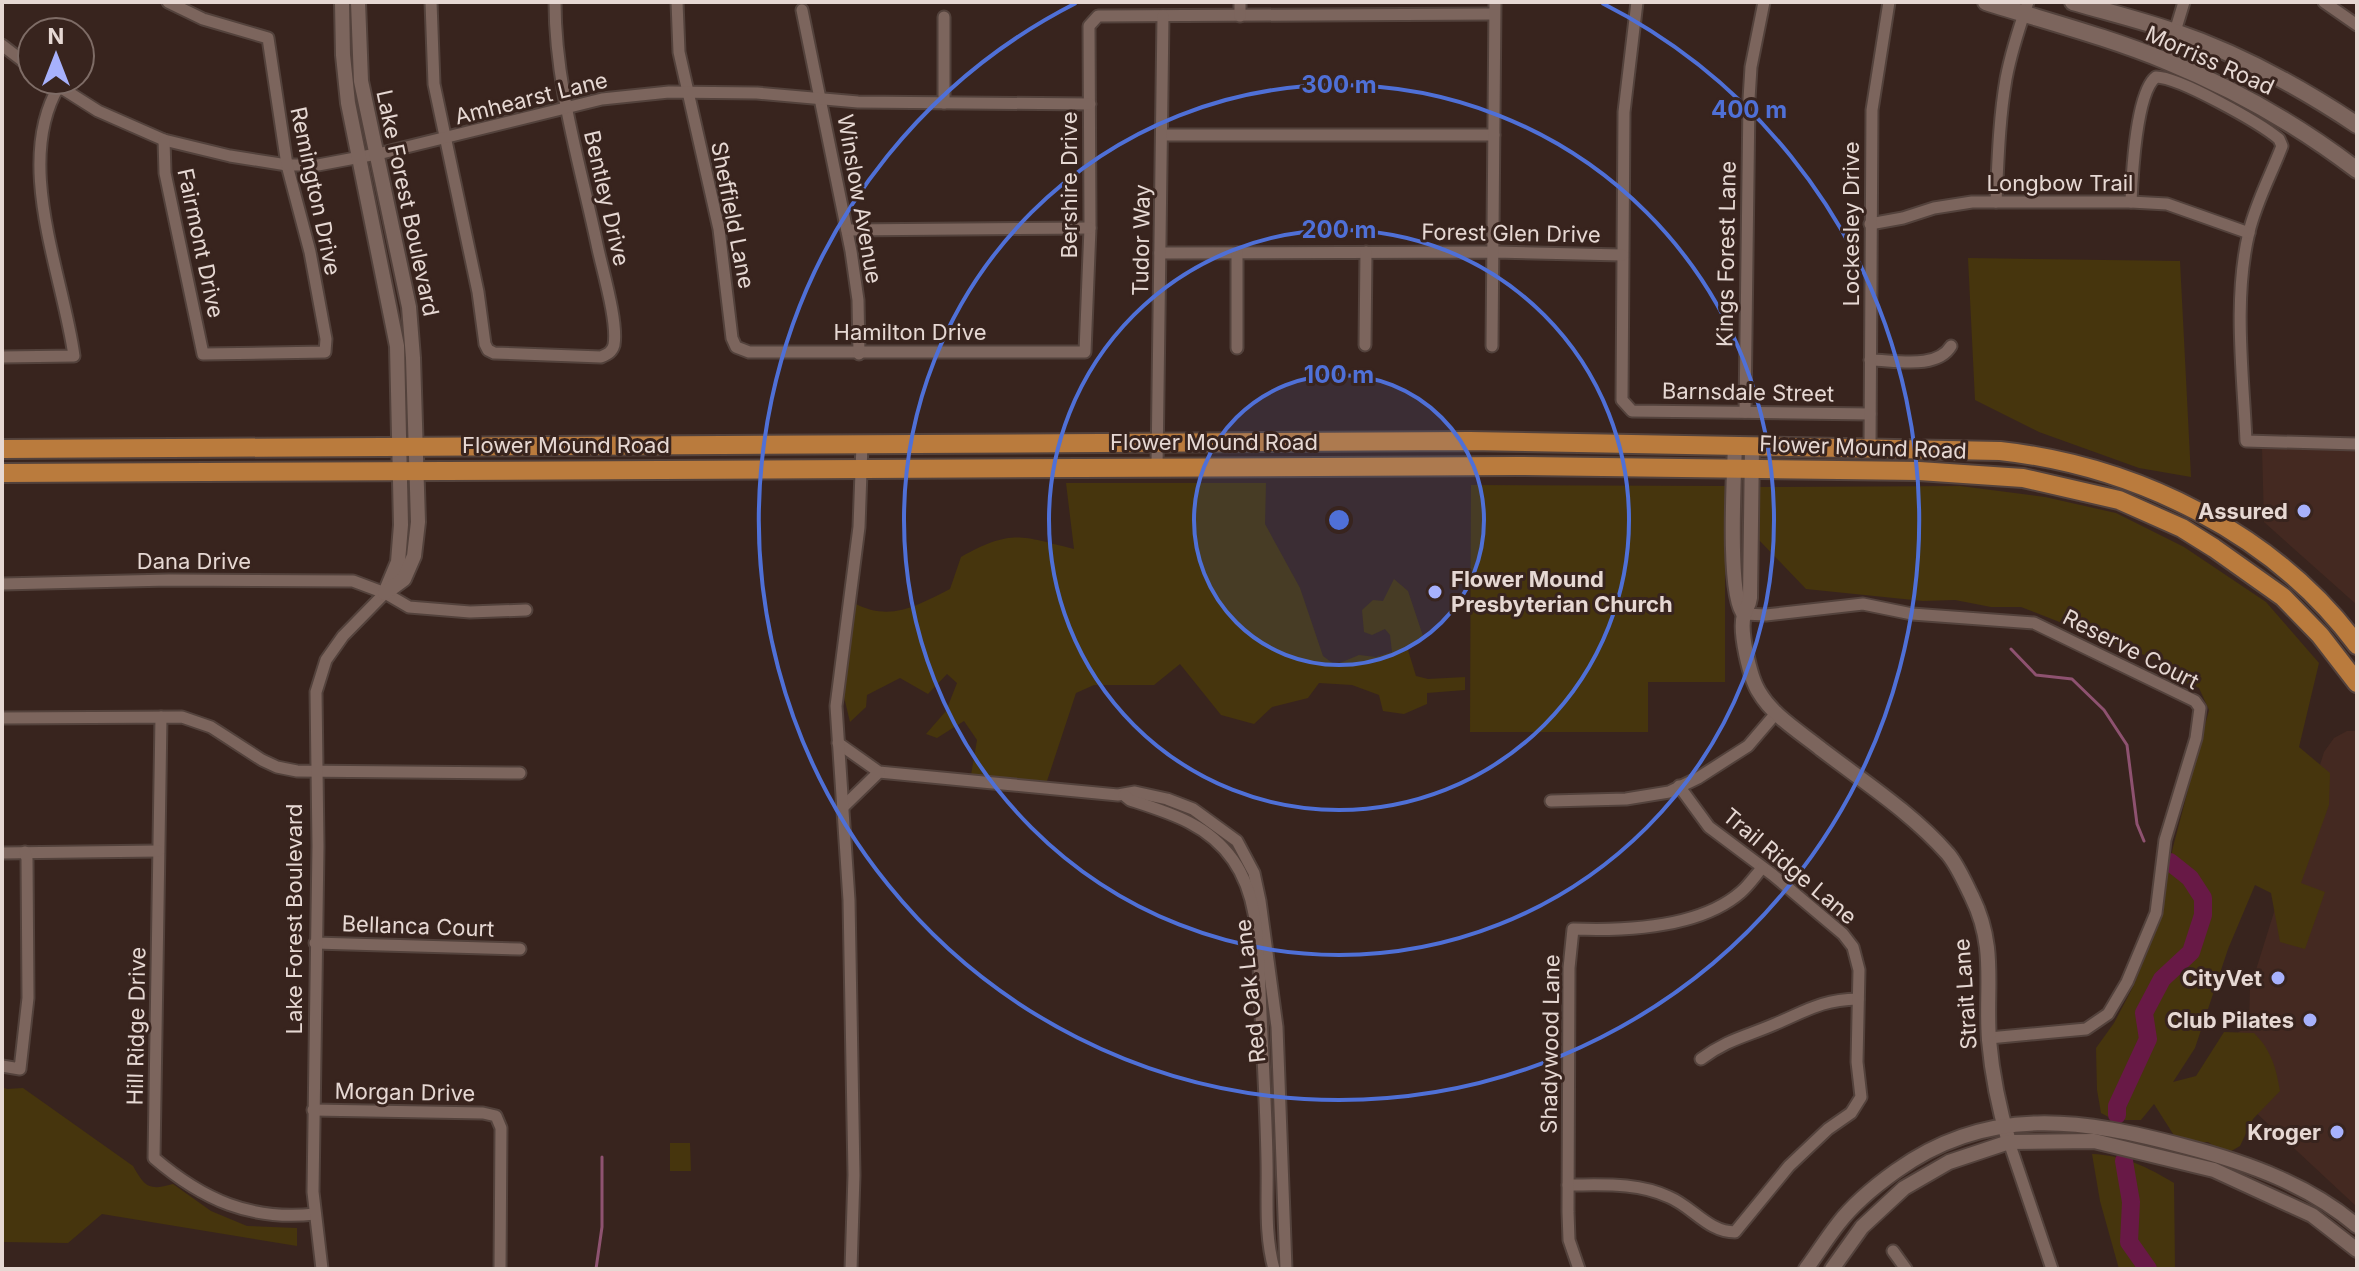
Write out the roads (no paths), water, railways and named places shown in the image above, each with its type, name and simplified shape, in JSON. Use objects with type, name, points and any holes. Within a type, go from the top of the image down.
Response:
[{"type":"main road","name":"Morriss Road","points":[[1986,2],[2026,8],[2166,61],[2265,107],[2357,170]]},
{"type":"main road","name":"Morriss Road","points":[[2073,2],[2175,32],[2228,52],[2308,92],[2357,125]]},
{"type":"main road","name":"Flower Mound Road","points":[[2,449],[1470,441],[2000,451],[2117,476],[2196,511],[2264,550],[2341,623],[2357,645]]},
{"type":"main road","points":[[1470,441],[1470,467]]},
{"type":"main road","name":"Flower Mound Road","points":[[2,473],[1157,466],[1743,468],[1919,471],[2023,478],[2119,500],[2182,528],[2263,580],[2283,597],[2320,635],[2357,683]]},
{"type":"main road","points":[[2182,528],[2228,543],[2240,536]]},
{"type":"street","name":"Remington Drive","points":[[168,2],[203,19],[268,38],[287,165],[310,252],[326,339],[325,352]]},
{"type":"street","name":"Lake Forest Boulevard","points":[[322,1269],[315,1214],[313,1110],[316,692],[326,660],[343,636],[385,593],[398,562],[409,470],[409,307],[345,80],[342,2]]},
{"type":"street","name":"Lake Forest Boulevard","points":[[358,2],[359,64],[367,156]]},
{"type":"street","points":[[431,2],[431,57],[445,139]]},
{"type":"street","name":"Bentley Drive","points":[[445,139],[488,350],[494,353],[601,357],[610,354],[614,336],[608,294],[558,62],[555,2]]},
{"type":"street","name":"Sheffield Lane","points":[[677,2],[679,52],[719,229],[732,338],[736,347]]},
{"type":"street","points":[[1240,2],[1240,16]]},
{"type":"street","points":[[1368,2],[1369,16]]},
{"type":"street","points":[[1622,255],[1624,112],[1637,2]]},
{"type":"street","name":"Kings Forest Lane","points":[[1745,412],[1749,99],[1751,67],[1764,2]]},
{"type":"street","name":"Lockesley Drive","points":[[1870,448],[1872,110],[1889,2]]},
{"type":"street","points":[[2166,61],[2184,2]]},
{"type":"street","points":[[2324,2],[2357,25]]},
{"type":"street","points":[[1163,16],[1369,16],[1495,8],[1492,346]]},
{"type":"street","points":[[1996,202],[2001,113],[2014,41],[2026,8]]},
{"type":"street","name":"Winslow Avenue","points":[[802,10],[847,230],[858,300],[859,354]]},
{"type":"street","name":"Bershire Drive","points":[[1085,352],[1090,228],[1089,26],[1098,16],[1163,16]]},
{"type":"street","name":"Tudor Way","points":[[1157,466],[1163,16]]},
{"type":"street","points":[[944,17],[944,103]]},
{"type":"street","points":[[2131,202],[2133,165],[2143,102],[2150,81],[2156,77],[2195,91],[2275,135],[2282,143],[2249,233],[2243,278],[2241,322],[2246,441],[2357,444]]},
{"type":"street","name":"Amhearst Lane","points":[[74,96],[98,111],[164,140],[230,156],[287,165],[318,165],[367,156],[445,139],[566,106],[633,95],[687,91],[944,103],[1090,104]]},
{"type":"street","points":[[2,357],[74,356],[40,187],[39,152],[51,96]]},
{"type":"street","points":[[1163,135],[1494,135]]},
{"type":"street","name":"Fairmont Drive","points":[[164,140],[165,173],[203,354],[325,352]]},
{"type":"street","name":"Longbow Trail","points":[[1870,224],[1952,205],[2131,202],[2167,204],[2249,233]]},
{"type":"street","points":[[847,230],[1090,228]]},
{"type":"street","points":[[1365,345],[1366,252]]},
{"type":"street","name":"Forest Glen Drive","points":[[1160,253],[1495,252],[1622,255]]},
{"type":"street","points":[[1237,253],[1237,348]]},
{"type":"street","name":"Barnsdale Street","points":[[1622,255],[1622,400],[1632,411],[1870,414]]},
{"type":"street","points":[[1870,360],[1934,360],[1946,355],[1951,346]]},
{"type":"street","name":"Hamilton Drive","points":[[736,347],[749,352],[859,354],[1085,352]]},
{"type":"street","points":[[851,1269],[854,1175],[850,964],[836,706],[856,561],[862,444]]},
{"type":"street","name":"Strait Lane","points":[[1743,446],[1734,580],[1738,608],[1744,614],[1744,638],[1754,681],[1760,694],[1777,712],[1907,816],[1949,856],[1974,901],[1986,934],[1990,958],[1989,1038],[2003,1125],[2052,1269]]},
{"type":"street","name":"Dana Drive","points":[[2,584],[169,580],[353,581],[385,593],[409,607],[436,611],[526,610]]},
{"type":"street","name":"Reserve Court","points":[[1744,614],[1766,615],[1863,604],[1912,614],[2034,623],[2195,701],[2200,708],[2196,738],[2165,840],[2153,925],[2127,982],[2108,1014],[2086,1029],[1989,1038]]},
{"type":"street","points":[[1551,801],[1626,799],[1669,792],[1698,778],[1748,746],[1777,712]]},
{"type":"street","name":"Hill Ridge Drive","points":[[161,717],[154,1158],[172,1173],[234,1208],[262,1215],[315,1214]]},
{"type":"street","points":[[2,718],[182,717],[199,721],[277,767],[316,771],[520,773]]},
{"type":"street","name":"Red Oak Lane","points":[[838,743],[879,772],[1124,795],[1135,792],[1167,799],[1203,815],[1237,841],[1254,873],[1277,1027],[1286,1269]]},
{"type":"street","points":[[842,808],[879,772]]},
{"type":"street","name":"Trail Ridge Lane","points":[[1568,1185],[1623,1185],[1658,1192],[1682,1203],[1720,1232],[1735,1232],[1789,1166],[1828,1129],[1851,1113],[1861,1097],[1857,1062],[1857,957],[1843,934],[1709,827],[1679,786]]},
{"type":"street","name":"Red Oak Lane","points":[[1124,795],[1130,800],[1181,816],[1210,835],[1232,858],[1248,888],[1258,960],[1267,1147],[1267,1233],[1274,1269]]},
{"type":"street","points":[[2,853],[158,851]]},
{"type":"street","points":[[2,1066],[20,1069],[24,1047],[28,998],[25,852]]},
{"type":"street","name":"Shadywood Lane","points":[[1579,1269],[1569,1240],[1568,1185],[1569,968],[1573,929],[1635,928],[1686,918],[1717,907],[1740,893],[1762,868]]},
{"type":"street","name":"Bellanca Court","points":[[315,943],[520,949]]},
{"type":"street","points":[[1701,1059],[1722,1043],[1774,1025],[1817,1003],[1858,999]]},
{"type":"street","name":"Morgan Drive","points":[[313,1110],[483,1113],[496,1116],[501,1128],[500,1269]]},
{"type":"street","points":[[1806,1269],[1839,1222],[1886,1178],[1909,1162],[1956,1138],[2003,1125],[2078,1124],[2144,1135],[2222,1156],[2310,1192],[2357,1226]]},
{"type":"street","points":[[1832,1269],[1862,1227],[1904,1188],[1949,1162],[2009,1142],[2094,1141],[2214,1170],[2312,1215],[2357,1250]]},
{"type":"street","points":[[1893,1251],[1906,1269]]},
{"type":"waterway","points":[[2011,649],[2036,675],[2072,679],[2104,710],[2127,745],[2137,824],[2144,841]]},
{"type":"waterway","points":[[2117,1115],[2117,1106],[2148,1039],[2144,1013],[2162,979],[2191,952],[2203,915],[2203,898],[2190,878],[2170,862]]},
{"type":"waterway","points":[[596,1269],[602,1227],[602,1157]]},
{"type":"waterway","points":[[2124,1161],[2131,1202],[2129,1242],[2148,1269]]},
{"type":"place","name":"Assured","points":[[2304,511]]},
{"type":"place","name":"Flower Mound Presbyterian Church","points":[[1435,592]]},
{"type":"place","name":"CityVet","points":[[2278,978]]},
{"type":"place","name":"Club Pilates","points":[[2310,1020]]},
{"type":"place","name":"Kroger","points":[[2337,1132]]}]
